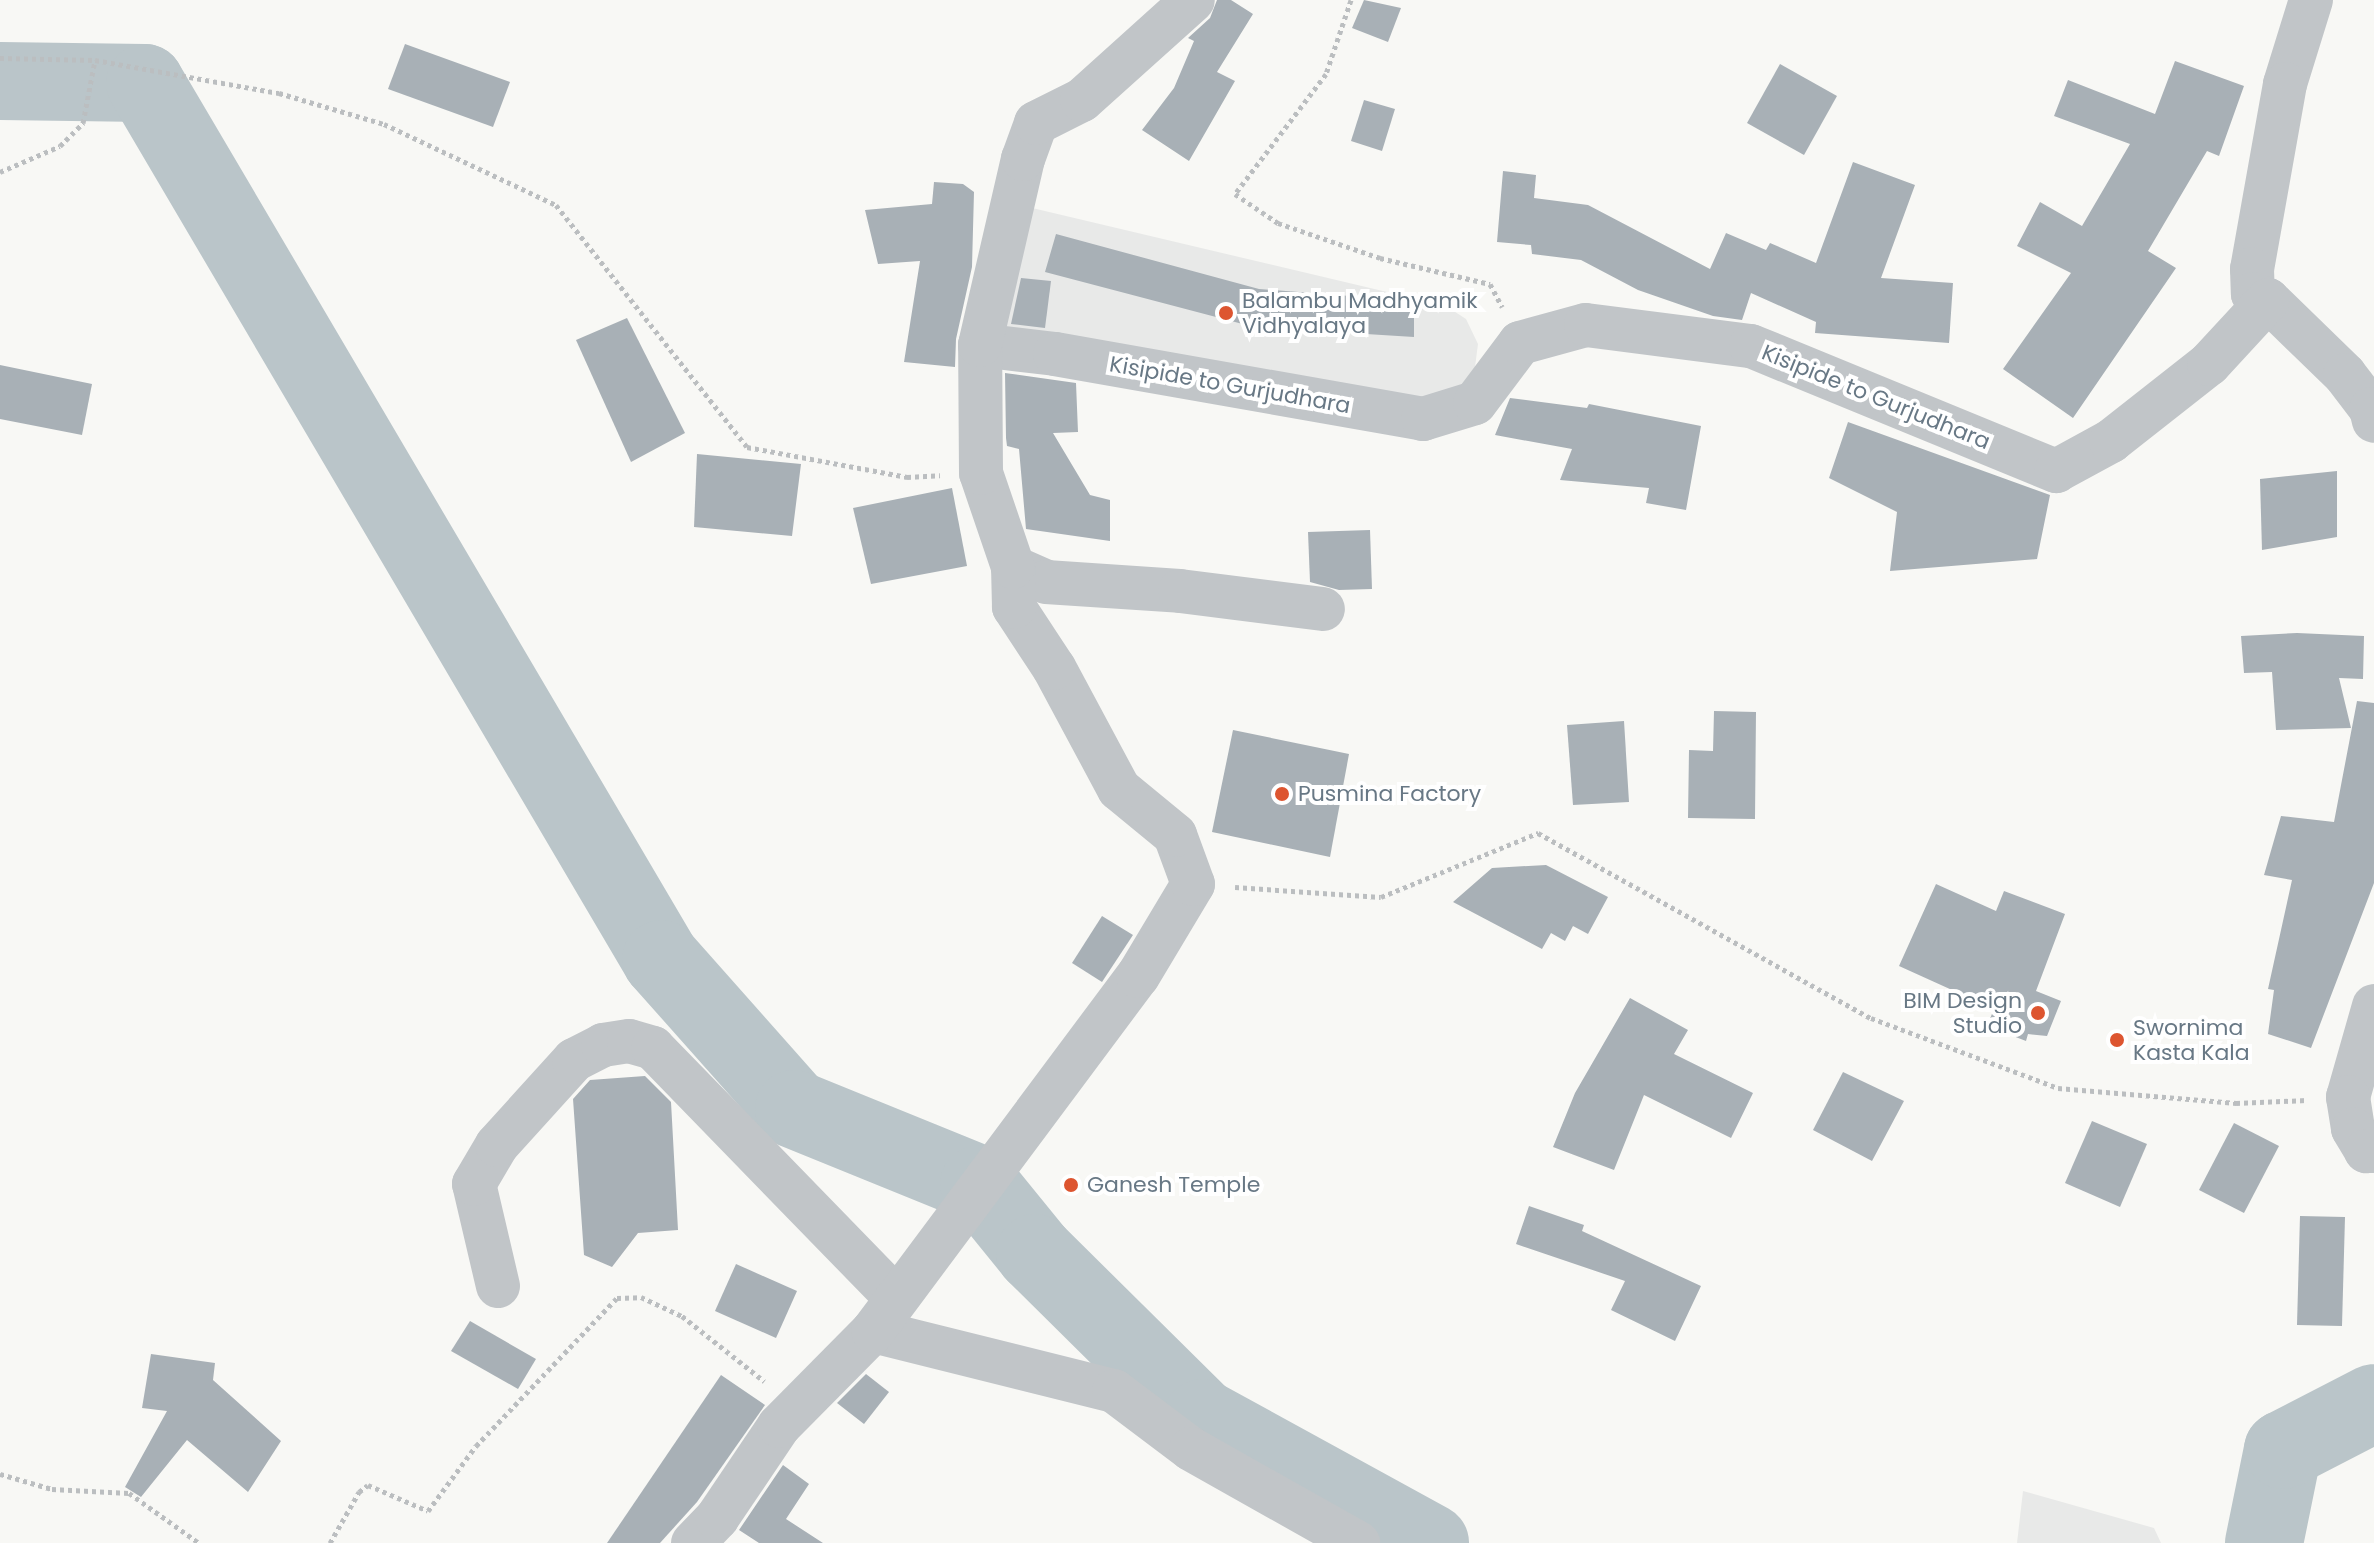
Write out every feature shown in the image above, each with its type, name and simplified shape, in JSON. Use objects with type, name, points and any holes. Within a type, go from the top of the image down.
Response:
[{"type":"street","points":[[693,1543],[805,1399],[892,1303],[990,1175],[1138,976],[1193,884],[1175,835],[1119,789],[1054,668],[1014,607],[1013,567],[981,473],[980,345],[1023,159],[1036,123],[1082,100],[1193,0]]},
{"type":"street","points":[[2311,0],[2285,84],[2252,269],[2253,294],[2268,300],[2345,375],[2371,409],[2374,421]]},
{"type":"street","name":"Kisipide to Gurjudhara","points":[[980,345],[1055,354],[1423,419],[1475,403],[1520,343],[1586,325],[1751,346],[2056,471],[2111,441],[2209,364],[2268,300]]},
{"type":"street","points":[[1013,567],[1046,582],[1180,591],[1323,609]]},
{"type":"street","points":[[2374,1006],[2348,1097],[2353,1129],[2366,1151],[2374,1151]]},
{"type":"street","points":[[498,1286],[474,1184],[497,1145],[574,1060],[603,1045],[629,1041],[653,1048],[892,1303],[1114,1391],[1191,1449],[1358,1543]]},
{"type":"path","points":[[1351,0],[1326,74],[1235,194],[1278,223],[1380,258],[1490,284],[1520,343]]},
{"type":"path","points":[[0,58],[95,60],[279,93],[384,124],[556,205],[747,447],[907,477],[981,473]]},
{"type":"path","points":[[0,172],[60,146],[83,123],[95,60]]},
{"type":"path","points":[[1193,884],[1381,897],[1538,833],[1871,1018],[2058,1088],[2236,1103],[2348,1097]]},
{"type":"path","points":[[330,1543],[359,1492],[368,1485],[428,1511],[476,1446],[617,1298],[641,1297],[682,1316],[772,1388],[805,1399]]},
{"type":"path","points":[[0,1474],[52,1489],[129,1493],[199,1543]]},
{"type":"shaded area","name":"Balambu Madhyamik Vidhyalaya","points":[[1028,207],[1446,306],[1466,319],[1478,344],[1475,367],[1463,396],[1432,411],[993,333]]},
{"type":"shaded area","points":[[2023,1491],[2154,1528],[2161,1543],[2017,1543]]},
{"type":"building","points":[[1217,0],[1231,0],[1253,14],[1217,72],[1235,81],[1189,161],[1142,130],[1174,88],[1194,41],[1188,38],[1210,18]]},
{"type":"building","points":[[1364,0],[1401,8],[1388,42],[1352,28]]},
{"type":"building","points":[[405,44],[510,82],[493,127],[388,89]]},
{"type":"building","points":[[2175,61],[2244,86],[2219,156],[2207,151],[2148,251],[2176,268],[2073,418],[2003,369],[2071,273],[2017,246],[2040,202],[2082,226],[2130,144],[2054,116],[2068,80],[2155,114]]},
{"type":"building","points":[[1780,64],[1837,96],[1804,155],[1747,123]]},
{"type":"building","points":[[1364,100],[1395,109],[1382,151],[1351,141]]},
{"type":"building","points":[[1853,162],[1915,185],[1881,278],[1953,283],[1949,343],[1815,333],[1816,322],[1751,293],[1742,320],[1713,316],[1638,290],[1581,260],[1532,254],[1531,245],[1497,242],[1503,171],[1536,175],[1534,198],[1588,205],[1710,269],[1726,233],[1766,250],[1770,243],[1816,263]]},
{"type":"building","points":[[934,182],[963,184],[974,192],[972,267],[956,339],[955,367],[904,362],[920,261],[878,264],[865,210],[932,204]]},
{"type":"building","points":[[1056,234],[1259,289],[1414,301],[1414,337],[1254,327],[1045,272]]},
{"type":"building","points":[[1021,278],[1051,281],[1045,328],[1011,324]]},
{"type":"building","points":[[627,318],[685,433],[631,462],[576,340]]},
{"type":"building","points":[[0,365],[92,384],[82,435],[0,419]]},
{"type":"building","points":[[1005,373],[1076,383],[1078,432],[1053,433],[1090,495],[1110,500],[1110,541],[1026,529],[1019,449],[1007,446]]},
{"type":"building","points":[[1510,398],[1587,408],[1589,404],[1701,426],[1686,510],[1646,503],[1649,488],[1560,480],[1572,449],[1495,435]]},
{"type":"building","points":[[1848,422],[2050,495],[2037,559],[1890,571],[1897,512],[1829,478]]},
{"type":"building","points":[[697,454],[801,464],[792,536],[694,527]]},
{"type":"building","points":[[2337,471],[2337,537],[2262,550],[2260,479]]},
{"type":"building","points":[[952,488],[967,566],[871,584],[853,508]]},
{"type":"building","points":[[1370,530],[1372,589],[1339,590],[1310,582],[1308,532]]},
{"type":"building","points":[[2297,633],[2364,636],[2363,679],[2339,678],[2351,728],[2276,730],[2272,672],[2244,673],[2241,636]]},
{"type":"building","points":[[2357,701],[2374,703],[2374,883],[2311,1048],[2268,1034],[2274,990],[2268,989],[2292,880],[2264,875],[2281,816],[2334,822]]},
{"type":"building","points":[[1714,711],[1756,712],[1755,819],[1688,818],[1689,750],[1713,751]]},
{"type":"building","points":[[1624,721],[1629,802],[1573,805],[1567,725]]},
{"type":"building","name":"Pusmina Factory","points":[[1233,730],[1349,754],[1330,857],[1212,832]]},
{"type":"building","points":[[1546,865],[1608,897],[1588,934],[1573,926],[1565,941],[1551,933],[1542,949],[1453,902],[1492,868]]},
{"type":"building","points":[[1936,884],[1996,911],[2004,891],[2065,914],[2036,991],[2061,1001],[2047,1036],[2028,1034],[2026,1041],[1987,1026],[1994,1009],[1899,966]]},
{"type":"building","points":[[1102,916],[1133,935],[1102,982],[1072,963]]},
{"type":"building","points":[[1630,998],[1688,1030],[1674,1054],[1753,1093],[1731,1138],[1644,1095],[1614,1170],[1553,1147],[1575,1093]]},
{"type":"building","points":[[1843,1072],[1904,1101],[1872,1161],[1813,1130]]},
{"type":"building","points":[[645,1076],[671,1102],[678,1230],[638,1233],[612,1267],[584,1255],[573,1099],[590,1080]]},
{"type":"building","points":[[2092,1121],[2147,1144],[2120,1207],[2065,1183]]},
{"type":"building","points":[[2234,1123],[2279,1146],[2244,1213],[2199,1190]]},
{"type":"building","points":[[1529,1206],[1584,1225],[1582,1231],[1701,1286],[1675,1341],[1611,1310],[1625,1281],[1516,1244]]},
{"type":"building","points":[[2300,1216],[2345,1217],[2342,1326],[2297,1325]]},
{"type":"building","points":[[736,1264],[797,1291],[776,1338],[715,1311]]},
{"type":"building","points":[[470,1321],[536,1359],[518,1389],[451,1351]]},
{"type":"building","points":[[151,1354],[215,1363],[213,1380],[281,1441],[248,1492],[187,1440],[141,1497],[125,1487],[167,1411],[142,1408]]},
{"type":"building","points":[[866,1374],[889,1392],[864,1424],[837,1403]]},
{"type":"building","points":[[721,1375],[765,1405],[697,1502],[660,1543],[607,1543]]},
{"type":"building","points":[[783,1465],[809,1484],[786,1519],[823,1543],[759,1543],[739,1530]]},
{"type":"waterway","points":[[0,81],[145,83],[661,959],[794,1109],[979,1184],[1035,1253],[1202,1418],[1430,1543]]},
{"type":"waterway","points":[[2264,1543],[2283,1450],[2374,1403]]},
{"type":"place","name":"Balambu Madhyamik Vidhyalaya","points":[[1226,313]]},
{"type":"place","name":"Pusmina Factory","points":[[1282,794]]},
{"type":"place","name":"BIM Design Studio","points":[[2038,1013]]},
{"type":"place","name":"Swornima Kasta Kala","points":[[2117,1040]]},
{"type":"place","name":"Ganesh Temple","points":[[1071,1185]]}]
